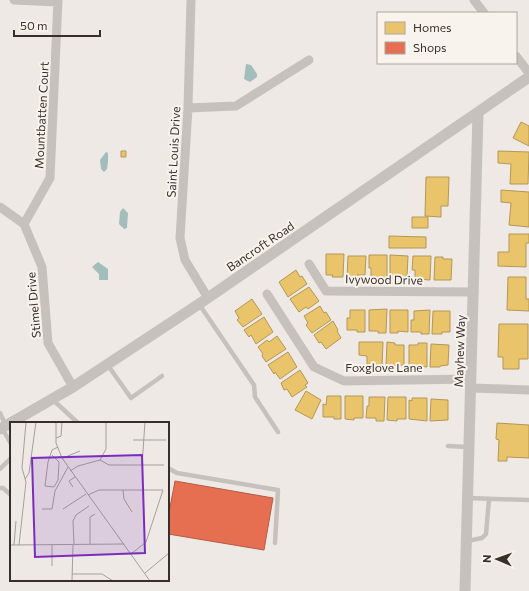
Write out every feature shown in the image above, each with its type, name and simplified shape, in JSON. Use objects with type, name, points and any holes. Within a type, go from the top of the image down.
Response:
[{"type":"street","points":[[14,0],[58,1]]},
{"type":"street","name":"Saint Louis Drive","points":[[191,0],[188,108],[180,238],[185,260],[203,301]]},
{"type":"street","points":[[474,0],[483,12]]},
{"type":"street","name":"Mountbatten Court","points":[[24,224],[50,178],[58,1]]},
{"type":"street","points":[[517,57],[529,73]]},
{"type":"street","points":[[188,108],[236,106],[309,60]]},
{"type":"street","name":"Bancroft Road","points":[[13,422],[73,387],[203,301],[529,77]]},
{"type":"street","name":"Mayhew Way","points":[[465,591],[478,112]]},
{"type":"street","points":[[0,207],[24,224]]},
{"type":"street","name":"Stimel Drive","points":[[24,224],[42,267],[48,343],[73,387]]},
{"type":"street","name":"Ivywood Drive","points":[[309,264],[326,291],[474,292]]},
{"type":"street","name":"Foxglove Lane","points":[[267,294],[314,366],[344,381],[471,383],[529,390]]},
{"type":"lane","points":[[203,301],[254,385],[255,396],[278,432]]},
{"type":"lane","points":[[107,364],[131,398],[162,376]]},
{"type":"lane","points":[[52,399],[77,422]]},
{"type":"lane","points":[[0,413],[3,428],[10,442]]},
{"type":"lane","points":[[448,446],[470,447]]},
{"type":"lane","points":[[0,469],[10,459]]},
{"type":"lane","points":[[169,469],[177,473],[278,490],[275,543]]},
{"type":"lane","points":[[0,488],[3,488],[10,494]]},
{"type":"lane","points":[[468,498],[529,500]]},
{"type":"lane","points":[[467,541],[482,538],[486,534],[489,499]]},
{"type":"water","points":[[246,64],[251,65],[257,74],[257,77],[250,82],[244,79]]},
{"type":"water","points":[[106,152],[108,153],[108,162],[107,169],[104,172],[101,169],[100,160]]},
{"type":"water","points":[[123,208],[128,213],[127,228],[124,229],[119,224],[120,212]]},
{"type":"water","points":[[98,262],[108,269],[108,280],[99,280],[99,274],[92,267]]},
{"type":"building: Homes","points":[[521,122],[529,126],[529,146],[513,138]]},
{"type":"building: Homes","points":[[121,151],[126,151],[126,157],[121,157]]},
{"type":"building: Homes","points":[[498,151],[529,152],[528,184],[510,184],[511,164],[498,163]]},
{"type":"building: Homes","points":[[426,177],[449,177],[448,206],[441,206],[441,217],[425,216]]},
{"type":"building: Homes","points":[[501,190],[529,192],[529,227],[509,225],[511,203],[501,202]]},
{"type":"building: Homes","points":[[412,217],[428,217],[428,228],[412,228]]},
{"type":"building: Homes","points":[[509,234],[529,234],[529,243],[526,243],[526,267],[498,266],[498,252],[509,252]]},
{"type":"building: Homes","points":[[389,236],[426,237],[426,248],[389,248]]},
{"type":"building: Homes","points":[[326,254],[344,254],[343,277],[332,277],[333,275],[326,275]]},
{"type":"building: Homes","points":[[369,255],[387,255],[387,278],[371,278]]},
{"type":"building: Homes","points":[[390,255],[408,256],[407,277],[390,279]]},
{"type":"building: Homes","points":[[348,256],[366,256],[365,275],[357,275],[357,278],[347,277]]},
{"type":"building: Homes","points":[[413,256],[431,256],[430,280],[415,279],[415,270],[412,270]]},
{"type":"building: Homes","points":[[435,257],[452,259],[451,280],[434,280]]},
{"type":"building: Homes","points":[[296,270],[307,284],[288,297],[279,282]]},
{"type":"building: Homes","points":[[508,277],[526,277],[526,299],[529,299],[529,311],[507,310]]},
{"type":"building: Homes","points":[[309,287],[319,301],[308,309],[306,307],[299,312],[290,299]]},
{"type":"building: Homes","points":[[252,299],[262,314],[243,327],[237,320],[239,318],[235,311]]},
{"type":"building: Homes","points":[[320,306],[331,320],[312,333],[306,325],[308,323],[304,316]]},
{"type":"building: Homes","points":[[387,309],[386,333],[369,331],[369,310]]},
{"type":"building: Homes","points":[[350,310],[365,310],[365,332],[347,330],[347,318],[350,318]]},
{"type":"building: Homes","points":[[390,310],[408,310],[408,332],[398,331],[398,333],[390,333]]},
{"type":"building: Homes","points":[[430,310],[429,334],[411,332],[411,320],[414,320],[414,311]]},
{"type":"building: Homes","points":[[433,311],[450,311],[450,332],[432,334]]},
{"type":"building: Homes","points":[[264,317],[273,332],[256,344],[251,335],[249,337],[244,330]]},
{"type":"building: Homes","points":[[333,321],[341,338],[326,349],[321,342],[319,343],[314,335]]},
{"type":"building: Homes","points":[[499,324],[528,324],[528,359],[519,359],[519,369],[503,369],[503,357],[498,357]]},
{"type":"building: Homes","points":[[277,336],[286,349],[266,362],[258,347],[267,340],[269,342]]},
{"type":"building: Homes","points":[[359,342],[383,342],[382,366],[367,364],[367,356],[359,355]]},
{"type":"building: Homes","points":[[387,342],[395,343],[395,345],[404,345],[404,365],[386,366]]},
{"type":"building: Homes","points":[[418,343],[427,343],[427,367],[409,365],[409,345],[418,345]]},
{"type":"building: Homes","points":[[431,344],[449,345],[448,365],[430,367]]},
{"type":"building: Homes","points":[[288,352],[297,367],[280,379],[275,372],[274,374],[268,365]]},
{"type":"building: Homes","points":[[300,370],[308,383],[305,385],[307,387],[292,397],[287,389],[284,390],[281,383]]},
{"type":"building: Homes","points":[[306,391],[321,400],[312,419],[295,410]]},
{"type":"building: Homes","points":[[327,396],[341,396],[341,419],[334,419],[334,417],[323,417],[323,404],[326,405]]},
{"type":"building: Homes","points":[[345,396],[363,396],[363,418],[354,418],[354,420],[345,419]]},
{"type":"building: Homes","points":[[369,397],[385,397],[384,421],[376,421],[376,418],[366,418],[367,406],[369,406]]},
{"type":"building: Homes","points":[[388,397],[406,397],[406,419],[397,419],[397,421],[387,420]]},
{"type":"building: Homes","points":[[412,398],[427,398],[427,421],[409,419],[409,400],[412,401]]},
{"type":"building: Homes","points":[[431,399],[448,400],[448,420],[430,421]]},
{"type":"building: Homes","points":[[497,423],[529,425],[529,458],[507,457],[507,461],[498,461],[499,440],[496,439]]},
{"type":"building: Shops","points":[[175,481],[273,498],[264,550],[169,534],[169,513]]}]
